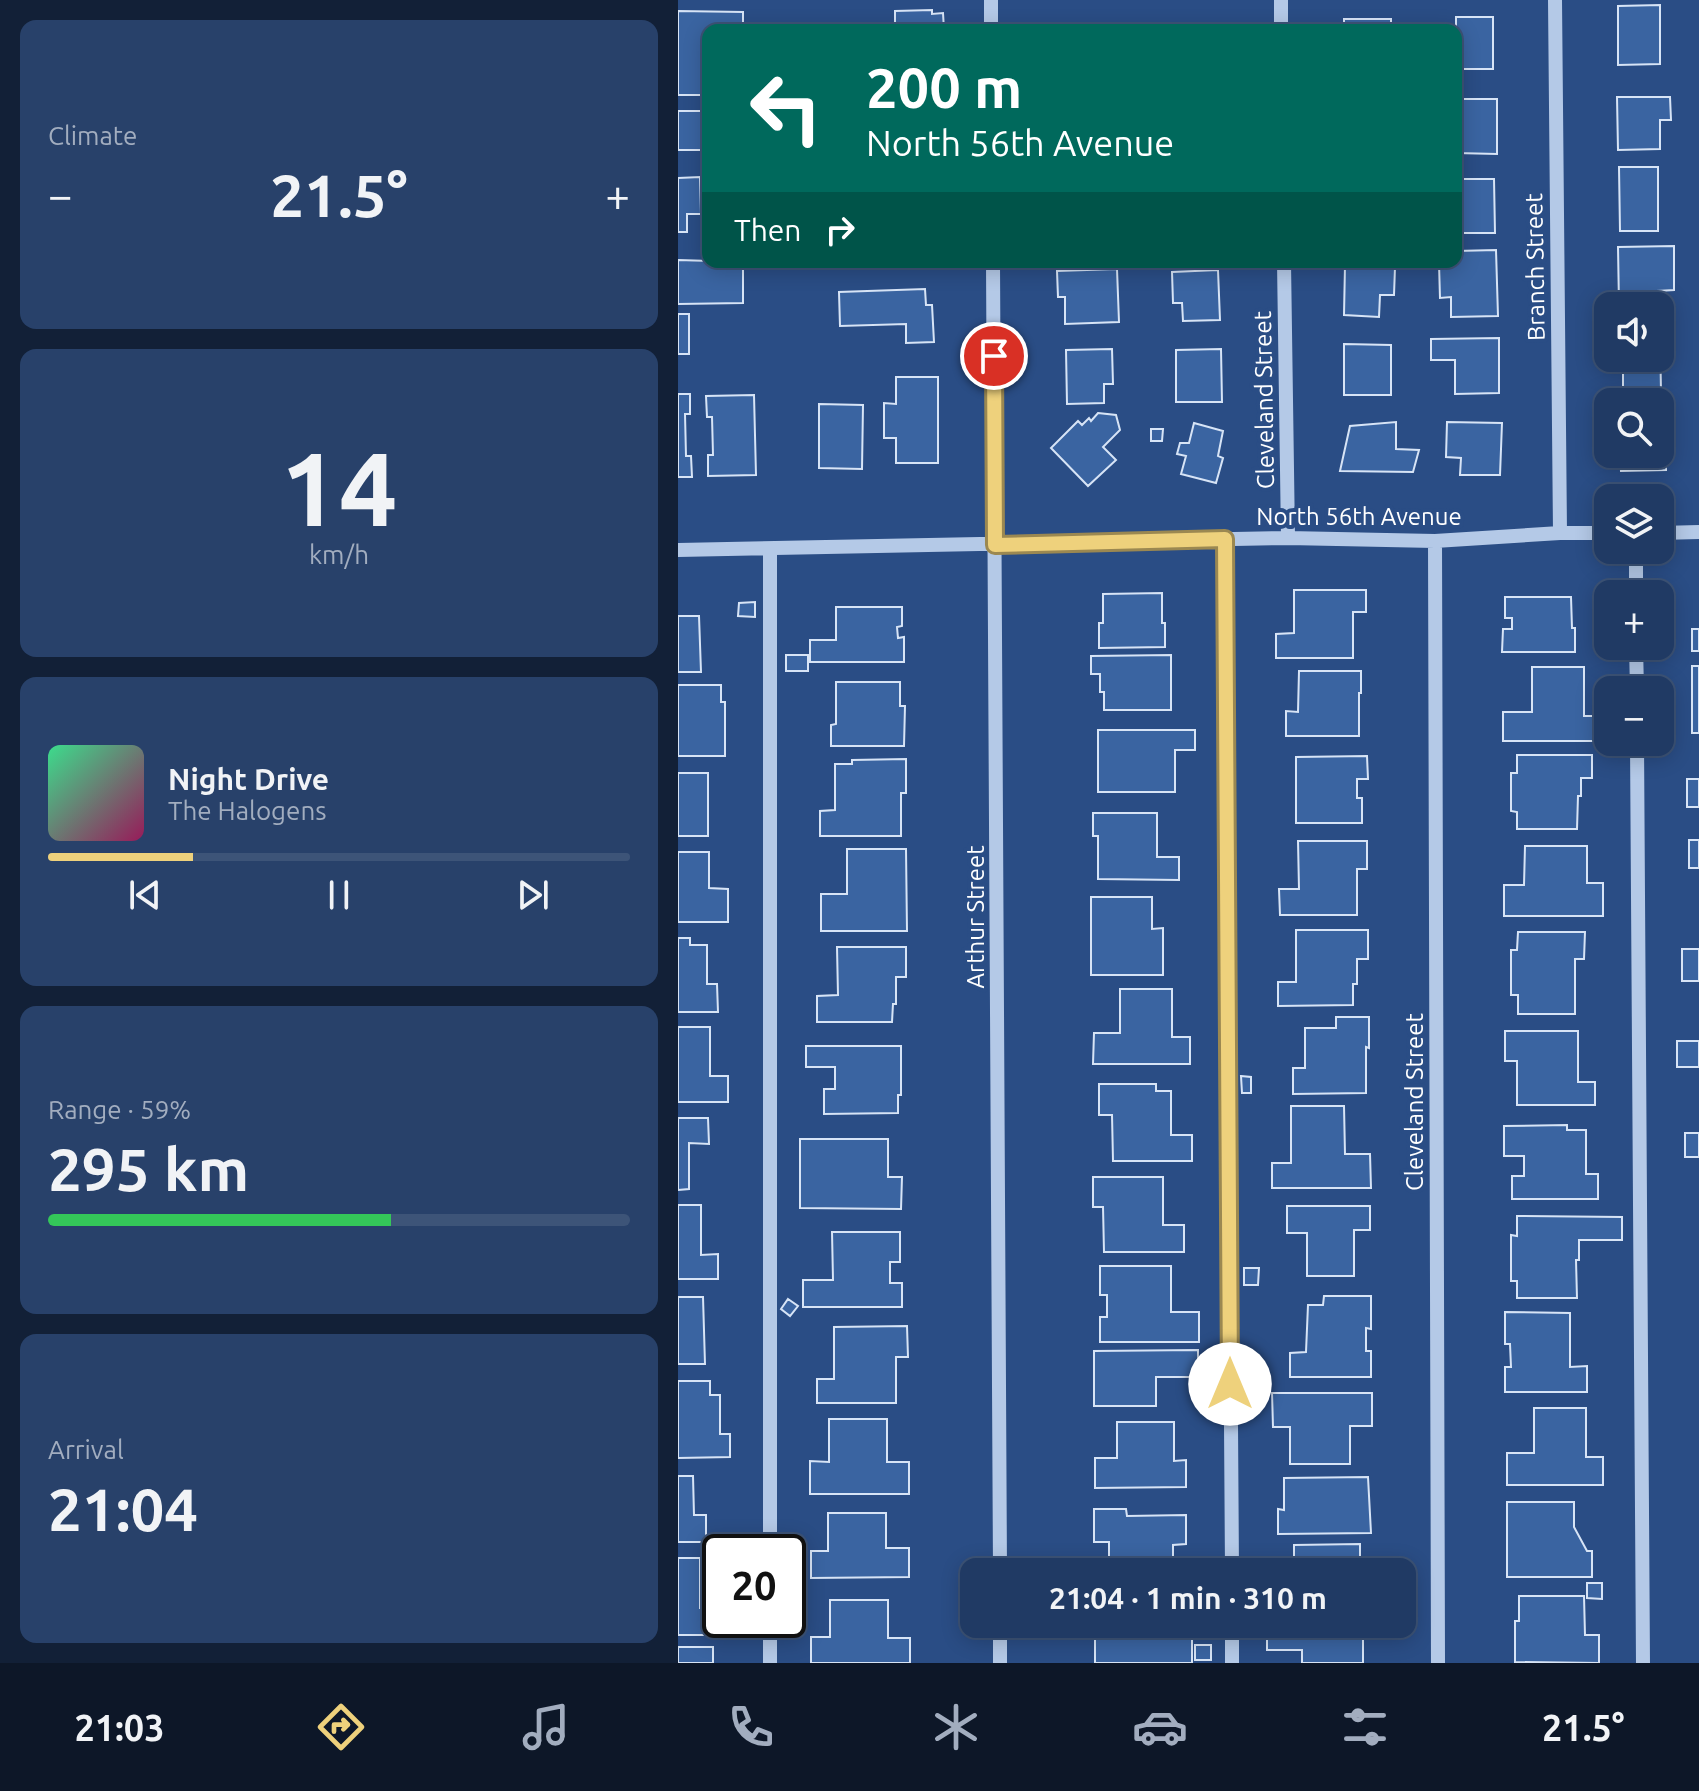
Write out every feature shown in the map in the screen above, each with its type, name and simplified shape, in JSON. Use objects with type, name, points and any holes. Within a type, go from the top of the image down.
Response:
[{"type":"street","points":[[991,0],[991,24]]},
{"type":"street","points":[[1281,0],[1281,24]]},
{"type":"street","name":"Branch Street","points":[[1555,0],[1560,533]]},
{"type":"street","name":"Arthur Street","points":[[993,268],[1000,1558]]},
{"type":"street","name":"Cleveland Street","points":[[1284,268],[1288,538]]},
{"type":"street","points":[[1674,533],[1699,532]]},
{"type":"street","name":"North 56th Avenue","points":[[678,550],[1288,538],[1435,541],[1594,533]]},
{"type":"street","points":[[1225,539],[1232,1558]]},
{"type":"street","name":"Cleveland Street","points":[[1435,541],[1438,1663]]},
{"type":"street","points":[[770,549],[770,1534]]},
{"type":"street","points":[[1637,756],[1643,1663]]},
{"type":"street","points":[[770,1638],[770,1663]]},
{"type":"street","points":[[1000,1638],[1000,1663]]},
{"type":"street","points":[[1232,1638],[1232,1663]]},
{"type":"building","points":[[1660,5],[1660,64],[1618,65],[1618,6]]},
{"type":"building","points":[[932,10],[932,14],[943,13],[944,24],[895,24],[895,11]]},
{"type":"building","points":[[678,11],[743,12],[743,24],[702,24],[702,95],[678,95]]},
{"type":"building","points":[[1456,17],[1493,17],[1493,69],[1462,69],[1462,24],[1456,24]]},
{"type":"building","points":[[1344,19],[1391,19],[1391,24],[1344,24]]},
{"type":"building","points":[[1617,97],[1670,97],[1671,120],[1660,120],[1660,149],[1618,150]]},
{"type":"building","points":[[1462,99],[1497,99],[1497,154],[1462,153]]},
{"type":"building","points":[[678,111],[702,111],[702,150],[678,150]]},
{"type":"building","points":[[1619,167],[1658,167],[1658,231],[1620,231]]},
{"type":"building","points":[[700,177],[701,214],[687,214],[687,232],[678,232],[678,178]]},
{"type":"building","points":[[1462,179],[1494,179],[1495,233],[1462,233]]},
{"type":"building","points":[[1674,246],[1674,290],[1619,292],[1618,247]]},
{"type":"building","points":[[1496,250],[1498,316],[1451,317],[1451,297],[1440,298],[1439,268],[1462,268],[1462,251]]},
{"type":"building","points":[[678,260],[702,261],[702,268],[743,268],[743,303],[678,304]]},
{"type":"building","points":[[1345,268],[1395,268],[1394,295],[1380,295],[1379,317],[1344,315]]},
{"type":"building","points":[[1117,269],[1119,322],[1065,324],[1065,297],[1058,297],[1057,271]]},
{"type":"building","points":[[1218,270],[1220,320],[1183,321],[1182,303],[1173,303],[1172,272]]},
{"type":"building","points":[[925,289],[926,305],[932,305],[934,342],[906,343],[906,324],[840,326],[839,292]]},
{"type":"building","points":[[678,314],[689,314],[689,354],[678,354]]},
{"type":"building","points":[[1499,338],[1499,393],[1455,394],[1455,360],[1431,360],[1431,339]]},
{"type":"building","points":[[1344,344],[1391,345],[1391,395],[1344,395]]},
{"type":"building","points":[[1112,349],[1113,384],[1104,384],[1104,403],[1067,404],[1066,350]]},
{"type":"building","points":[[1221,349],[1222,402],[1176,402],[1176,350]]},
{"type":"building","points":[[1623,372],[1661,372],[1661,388],[1623,388]]},
{"type":"building","points":[[896,377],[938,377],[938,463],[896,463],[896,438],[884,438],[884,403],[896,404]]},
{"type":"building","points":[[678,394],[690,394],[690,414],[685,414],[686,456],[691,456],[692,477],[678,477]]},
{"type":"building","points":[[754,395],[756,475],[708,476],[708,455],[713,455],[712,417],[707,417],[706,396]]},
{"type":"building","points":[[819,404],[863,405],[862,469],[819,468]]},
{"type":"building","points":[[1098,413],[1116,415],[1120,430],[1103,447],[1116,460],[1088,486],[1051,448],[1078,421],[1082,425]]},
{"type":"building","points":[[1396,422],[1396,449],[1419,450],[1413,472],[1340,471],[1350,426]]},
{"type":"building","points":[[1447,422],[1502,423],[1500,475],[1460,475],[1461,458],[1446,457]]},
{"type":"building","points":[[1194,423],[1223,431],[1218,456],[1223,458],[1216,483],[1181,474],[1186,456],[1177,454],[1180,443],[1189,443]]},
{"type":"building","points":[[1151,429],[1163,429],[1162,441],[1151,441]]},
{"type":"building","points":[[1621,468],[1666,468],[1666,470],[1621,471]]},
{"type":"building","points":[[1294,590],[1366,590],[1366,612],[1353,612],[1353,658],[1276,658],[1276,634],[1294,633]]},
{"type":"building","points":[[1162,593],[1165,647],[1099,648],[1103,594]]},
{"type":"building","points":[[1505,597],[1571,597],[1575,652],[1502,652],[1503,629],[1512,629],[1512,618],[1505,618]]},
{"type":"building","points":[[755,602],[755,617],[738,616],[739,603]]},
{"type":"building","points":[[836,607],[902,607],[902,626],[897,627],[898,638],[904,637],[904,662],[810,662],[810,640],[836,640]]},
{"type":"building","points":[[678,616],[699,616],[701,672],[678,672]]},
{"type":"building","points":[[1692,629],[1699,629],[1699,651],[1692,651]]},
{"type":"building","points":[[786,655],[808,655],[808,671],[786,671]]},
{"type":"building","points":[[1171,655],[1171,710],[1104,710],[1100,674],[1091,674],[1091,656]]},
{"type":"building","points":[[1692,666],[1699,666],[1699,733],[1692,733]]},
{"type":"building","points":[[1532,667],[1584,667],[1584,716],[1594,716],[1594,741],[1503,741],[1503,712],[1532,712]]},
{"type":"building","points":[[1299,671],[1361,671],[1359,736],[1286,736],[1286,711],[1298,712]]},
{"type":"building","points":[[836,682],[900,682],[900,706],[905,706],[904,746],[831,746],[831,725],[836,724]]},
{"type":"building","points":[[678,685],[721,685],[721,702],[725,702],[725,756],[678,756]]},
{"type":"building","points":[[1098,730],[1195,730],[1195,750],[1175,750],[1175,792],[1098,792]]},
{"type":"building","points":[[1517,755],[1592,755],[1592,778],[1581,778],[1577,829],[1517,829],[1517,812],[1511,811],[1511,773],[1517,773]]},
{"type":"building","points":[[1367,756],[1368,779],[1357,779],[1357,798],[1362,798],[1362,823],[1296,823],[1296,757]]},
{"type":"building","points":[[906,759],[906,793],[901,793],[901,836],[820,836],[820,811],[835,810],[835,764],[852,764],[852,760]]},
{"type":"building","points":[[678,773],[708,773],[708,836],[678,836]]},
{"type":"building","points":[[1687,779],[1699,779],[1699,807],[1687,807]]},
{"type":"building","points":[[1093,813],[1157,813],[1157,857],[1179,857],[1179,880],[1098,879],[1098,836],[1093,836]]},
{"type":"building","points":[[1689,840],[1699,840],[1699,868],[1689,868]]},
{"type":"building","points":[[1298,841],[1367,841],[1367,869],[1357,869],[1357,915],[1280,915],[1279,889],[1299,889]]},
{"type":"building","points":[[1525,846],[1587,846],[1587,883],[1603,883],[1603,916],[1504,916],[1504,885],[1524,885]]},
{"type":"building","points":[[847,849],[906,849],[907,931],[821,931],[821,894],[847,894]]},
{"type":"building","points":[[678,852],[709,852],[709,888],[728,889],[728,922],[678,922]]},
{"type":"building","points":[[1091,897],[1152,897],[1152,929],[1163,928],[1163,975],[1091,975]]},
{"type":"building","points":[[1296,930],[1368,930],[1368,959],[1357,959],[1353,1005],[1278,1006],[1278,982],[1296,982]]},
{"type":"building","points":[[1518,932],[1585,932],[1584,959],[1575,959],[1575,1014],[1518,1014],[1518,995],[1511,995],[1511,950],[1517,950]]},
{"type":"building","points":[[678,938],[690,938],[690,945],[707,945],[707,984],[717,984],[718,1012],[678,1012]]},
{"type":"building","points":[[837,947],[906,947],[906,977],[896,977],[892,1022],[817,1022],[817,996],[838,995]]},
{"type":"building","points":[[1682,949],[1699,949],[1699,981],[1682,981]]},
{"type":"building","points":[[1120,989],[1172,989],[1172,1037],[1190,1037],[1190,1064],[1093,1064],[1094,1033],[1120,1033]]},
{"type":"building","points":[[1336,1017],[1369,1017],[1366,1093],[1293,1094],[1293,1068],[1305,1068],[1305,1028],[1336,1028]]},
{"type":"building","points":[[678,1027],[710,1027],[710,1076],[728,1076],[728,1102],[678,1102]]},
{"type":"building","points":[[1505,1031],[1578,1031],[1578,1082],[1595,1082],[1595,1105],[1517,1105],[1517,1061],[1505,1061]]},
{"type":"building","points":[[1677,1041],[1699,1041],[1699,1067],[1677,1067]]},
{"type":"building","points":[[806,1046],[901,1046],[898,1113],[824,1114],[824,1089],[835,1089],[835,1067],[806,1067]]},
{"type":"building","points":[[1241,1076],[1251,1077],[1251,1093],[1242,1093]]},
{"type":"building","points":[[1099,1084],[1156,1084],[1156,1091],[1171,1091],[1171,1135],[1192,1135],[1192,1161],[1113,1161],[1112,1115],[1099,1115]]},
{"type":"building","points":[[1291,1106],[1344,1106],[1345,1154],[1370,1154],[1371,1188],[1272,1188],[1272,1163],[1291,1163]]},
{"type":"building","points":[[678,1118],[708,1118],[709,1144],[689,1143],[689,1189],[678,1190]]},
{"type":"building","points":[[1567,1125],[1567,1130],[1586,1130],[1586,1174],[1598,1174],[1598,1199],[1512,1199],[1512,1176],[1524,1176],[1524,1156],[1504,1156],[1504,1126]]},
{"type":"building","points":[[1685,1133],[1699,1133],[1699,1157],[1685,1157]]},
{"type":"building","points":[[800,1139],[888,1139],[888,1177],[902,1177],[901,1209],[800,1208]]},
{"type":"building","points":[[1093,1177],[1163,1177],[1163,1225],[1184,1225],[1184,1252],[1104,1252],[1103,1207],[1093,1207]]},
{"type":"building","points":[[678,1205],[701,1205],[701,1255],[718,1254],[718,1279],[678,1279]]},
{"type":"building","points":[[1287,1206],[1370,1206],[1370,1230],[1354,1230],[1354,1276],[1307,1276],[1307,1233],[1287,1233]]},
{"type":"building","points":[[1517,1216],[1622,1217],[1622,1240],[1579,1240],[1577,1298],[1517,1298],[1517,1281],[1511,1281],[1511,1235],[1517,1236]]},
{"type":"building","points":[[832,1232],[900,1232],[900,1262],[890,1262],[890,1283],[902,1283],[902,1307],[803,1307],[803,1280],[833,1280]]},
{"type":"building","points":[[1100,1266],[1171,1266],[1171,1312],[1199,1312],[1199,1342],[1100,1342],[1100,1317],[1107,1317],[1107,1295],[1100,1295]]},
{"type":"building","points":[[1244,1268],[1259,1268],[1258,1285],[1244,1285]]},
{"type":"building","points":[[1324,1296],[1371,1296],[1371,1329],[1366,1328],[1366,1351],[1371,1351],[1371,1377],[1290,1377],[1290,1353],[1306,1352],[1308,1305],[1323,1305]]},
{"type":"building","points":[[678,1297],[703,1297],[705,1364],[678,1364]]},
{"type":"building","points":[[788,1299],[798,1306],[790,1316],[781,1309]]},
{"type":"building","points":[[1505,1312],[1570,1313],[1570,1367],[1587,1366],[1587,1392],[1505,1392],[1505,1367],[1511,1367],[1510,1344],[1505,1344]]},
{"type":"building","points":[[907,1326],[908,1357],[896,1357],[896,1403],[817,1403],[817,1379],[834,1379],[834,1327]]},
{"type":"building","points":[[1198,1350],[1198,1377],[1156,1377],[1156,1406],[1094,1406],[1094,1351]]},
{"type":"building","points":[[678,1381],[710,1381],[710,1395],[720,1395],[720,1434],[730,1434],[730,1457],[678,1458]]},
{"type":"building","points":[[1272,1393],[1372,1393],[1372,1426],[1350,1426],[1350,1464],[1290,1464],[1290,1427],[1273,1427]]},
{"type":"building","points":[[1534,1408],[1586,1408],[1586,1457],[1603,1457],[1603,1485],[1507,1485],[1507,1453],[1534,1453]]},
{"type":"building","points":[[829,1419],[887,1419],[887,1462],[909,1462],[909,1494],[810,1494],[810,1461],[829,1462]]},
{"type":"building","points":[[1117,1422],[1174,1422],[1174,1461],[1186,1460],[1186,1487],[1095,1488],[1095,1458],[1117,1458]]},
{"type":"building","points":[[678,1476],[693,1476],[694,1515],[706,1515],[706,1534],[702,1534],[702,1542],[678,1542]]},
{"type":"building","points":[[1368,1477],[1371,1533],[1278,1534],[1278,1509],[1284,1510],[1284,1478]]},
{"type":"building","points":[[1507,1502],[1574,1502],[1574,1527],[1587,1551],[1592,1551],[1592,1577],[1507,1577]]},
{"type":"building","points":[[1094,1509],[1126,1509],[1127,1516],[1186,1515],[1186,1544],[1173,1545],[1173,1558],[1109,1558],[1109,1542],[1094,1542]]},
{"type":"building","points":[[828,1513],[886,1513],[886,1548],[909,1548],[909,1577],[811,1578],[811,1551],[828,1551]]},
{"type":"building","points":[[1360,1544],[1360,1558],[1294,1558],[1294,1545]]},
{"type":"building","points":[[678,1558],[700,1558],[702,1635],[678,1635]]},
{"type":"building","points":[[1587,1583],[1602,1583],[1602,1599],[1587,1598]]},
{"type":"building","points":[[1519,1596],[1584,1596],[1585,1635],[1599,1635],[1599,1663],[1515,1662],[1515,1621],[1519,1621]]},
{"type":"building","points":[[830,1600],[888,1600],[888,1638],[910,1638],[910,1663],[811,1663],[811,1637],[830,1637]]},
{"type":"building","points":[[1095,1638],[1192,1638],[1192,1663],[1095,1663]]},
{"type":"building","points":[[1267,1638],[1363,1638],[1363,1663],[1302,1663],[1302,1650],[1267,1650]]},
{"type":"building","points":[[1195,1645],[1211,1645],[1211,1660],[1195,1660]]},
{"type":"building","points":[[678,1647],[713,1647],[713,1663],[678,1663]]},
{"type":"route","points":[[994,356],[995,545],[1225,539],[1230,1384]]}]
